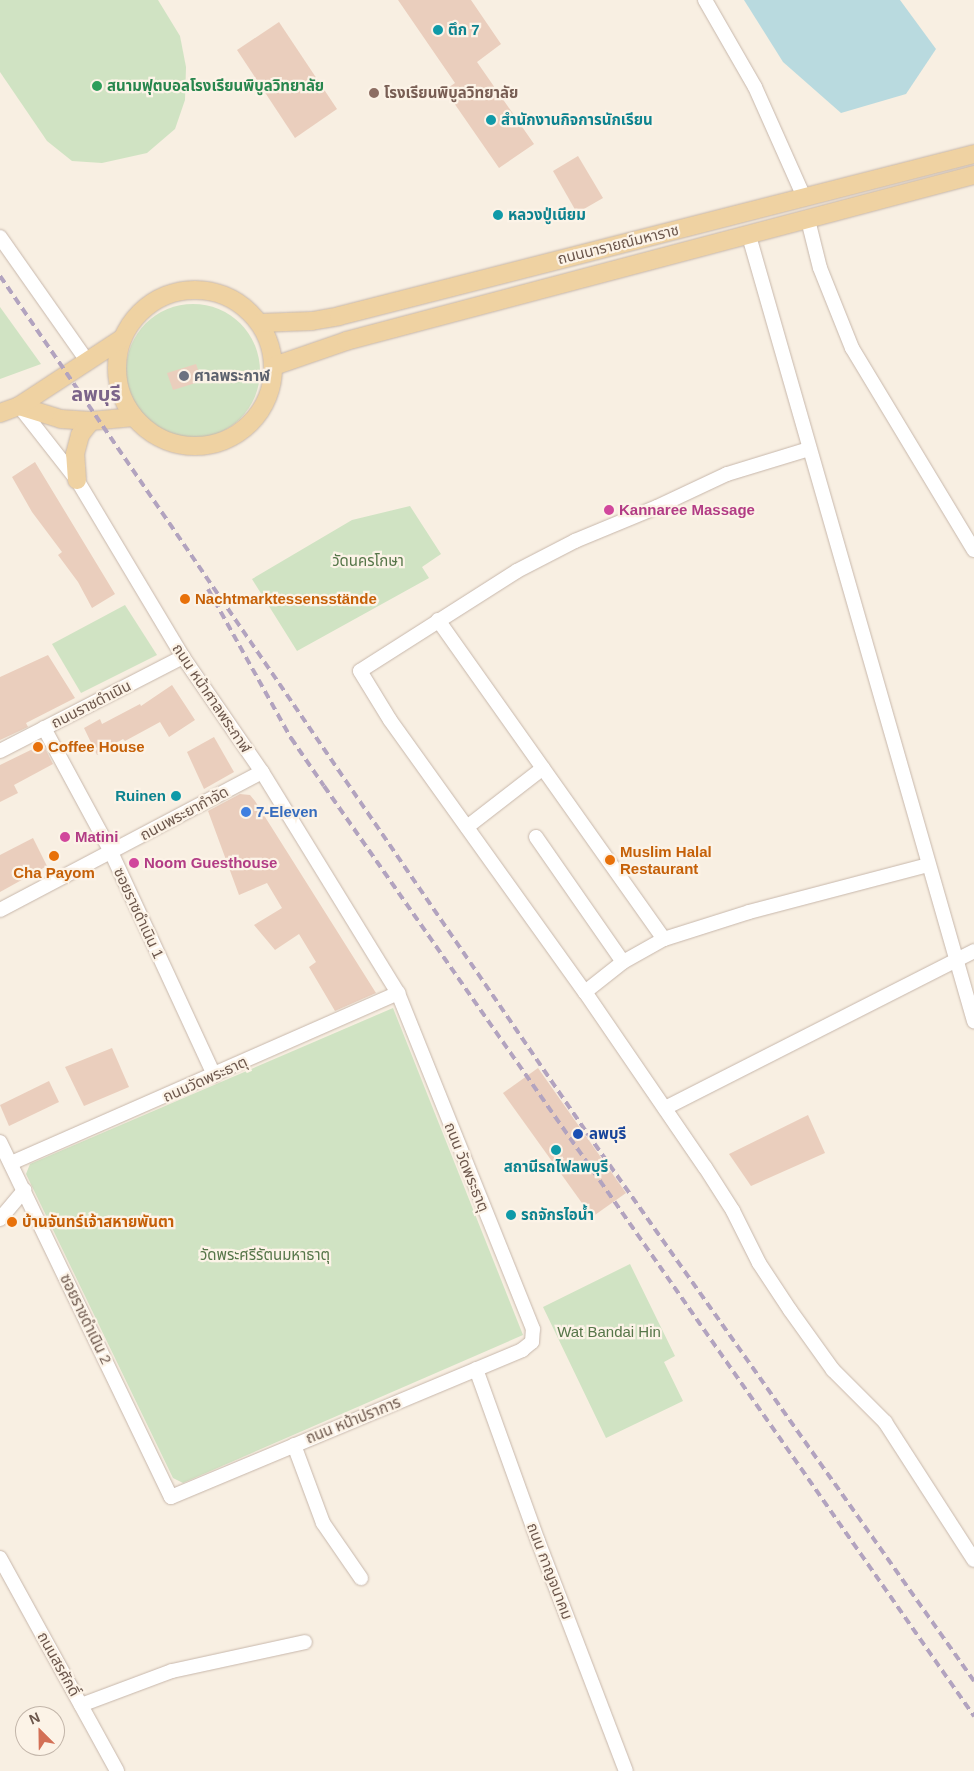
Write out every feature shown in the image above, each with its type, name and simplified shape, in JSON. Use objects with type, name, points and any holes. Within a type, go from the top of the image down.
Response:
[{"type":"main road","name":"ถนนนารายณ์มหาราช","points":[[260,323],[312,321],[338,316],[974,154]]},
{"type":"main road","name":"ถนนนารายณ์มหาราช","points":[[274,366],[346,341],[973,177]]},
{"type":"main road","points":[[187,290],[208,291],[228,297],[246,308],[260,323],[267,336],[274,366],[272,386],[257,416],[237,434],[219,443],[199,446],[180,445],[155,435],[134,417],[123,400],[117,379],[117,358],[123,338],[133,320],[148,306],[167,295],[187,290]]},
{"type":"main road","points":[[0,413],[19,406],[123,338]]},
{"type":"main road","points":[[19,406],[62,419],[91,421],[134,417]]},
{"type":"main road","points":[[77,480],[75,454],[80,435],[91,421]]},
{"type":"street","points":[[705,0],[756,87],[804,197]]},
{"type":"street","points":[[808,220],[820,268],[852,348],[974,550]]},
{"type":"street","points":[[749,236],[974,1021]]},
{"type":"street","points":[[0,237],[87,362]]},
{"type":"street","name":"ถนน หน้าศาลพระกาฬ","points":[[19,406],[77,480],[183,657],[262,772],[398,993]]},
{"type":"street","points":[[809,449],[727,474],[657,507],[575,541],[517,571],[360,671],[390,720],[586,992],[665,1108],[733,1211],[758,1263],[790,1310],[833,1370],[885,1422],[974,1560]]},
{"type":"street","points":[[438,620],[664,939]]},
{"type":"street","name":"ถนนราชดำเนิน","points":[[0,751],[183,657]]},
{"type":"street","name":"ซอยราชดำเนิน 1","points":[[44,728],[111,852],[214,1075]]},
{"type":"street","points":[[467,827],[543,768]]},
{"type":"street","name":"ถนนพระยากำจัด","points":[[0,910],[262,772]]},
{"type":"street","points":[[536,837],[623,962]]},
{"type":"street","points":[[586,992],[623,962],[664,939],[749,912],[928,864]]},
{"type":"street","points":[[665,1108],[974,951]]},
{"type":"street","name":"ถนนวัดพระธาตุ","points":[[11,1163],[398,993]]},
{"type":"street","name":"ถนน วัดพระธาตุ","points":[[398,993],[533,1329],[532,1342]]},
{"type":"street","name":"ซอยราชดำเนิน 2","points":[[0,1142],[171,1497]]},
{"type":"street","points":[[0,1220],[24,1190]]},
{"type":"street","name":"ถนน หน้าปราการ","points":[[171,1497],[522,1350],[532,1342]]},
{"type":"street","name":"ถนน กาญจนาคม","points":[[476,1369],[538,1541],[626,1771]]},
{"type":"street","points":[[294,1445],[323,1523],[361,1578]]},
{"type":"street","name":"ถนนสรศักดิ์","points":[[0,1558],[117,1771]]},
{"type":"street","points":[[81,1705],[172,1671],[305,1642]]},
{"type":"green space","name":"สนามฟุตบอลโรงเรียนพิบูลวิทยาลัย","points":[[0,0],[158,0],[180,36],[186,67],[185,100],[175,129],[147,153],[102,163],[72,161],[47,141],[0,72]]},
{"type":"green space","points":[[193,304],[219,309],[230,315],[240,324],[249,334],[255,345],[260,371],[255,397],[249,408],[240,418],[230,427],[219,433],[193,438],[167,433],[156,427],[146,418],[137,408],[131,397],[126,371],[131,345],[137,334],[146,324],[156,315],[167,309]]},
{"type":"green space","points":[[0,307],[41,364],[0,379]]},
{"type":"green space","name":"วัดนครโกษา","points":[[410,506],[441,554],[422,567],[429,578],[297,651],[252,579],[352,520]]},
{"type":"green space","points":[[125,605],[157,655],[81,693],[52,644]]},
{"type":"green space","name":"วัดพระศรีรัตนมหาธาตุ","points":[[393,1008],[523,1335],[183,1483],[173,1478],[26,1174],[30,1164]]},
{"type":"green space","name":"Wat Bandai Hin","points":[[630,1264],[675,1356],[664,1362],[683,1401],[606,1438],[543,1307]]},
{"type":"water","points":[[744,0],[900,0],[936,49],[906,94],[841,113],[783,62]]},
{"type":"building","points":[[398,0],[471,0],[501,44],[477,62],[534,144],[499,168],[445,90],[455,83]]},
{"type":"building","points":[[279,22],[337,109],[295,138],[237,50]]},
{"type":"building","points":[[578,156],[603,198],[577,213],[553,171]]},
{"type":"building","points":[[196,364],[202,381],[173,390],[167,373]]},
{"type":"building","points":[[35,462],[115,594],[92,608],[78,582],[58,555],[62,552],[32,512],[12,477]]},
{"type":"building","points":[[48,655],[75,698],[26,723],[28,727],[0,740],[0,677]]},
{"type":"building","points":[[172,685],[195,720],[169,737],[160,722],[125,741],[123,739],[97,755],[84,728],[100,719],[102,724],[140,704],[141,706]]},
{"type":"building","points":[[214,737],[234,772],[204,789],[187,752]]},
{"type":"building","points":[[43,744],[53,764],[14,785],[18,793],[0,802],[0,765]]},
{"type":"building","points":[[240,794],[250,795],[255,801],[376,993],[335,1011],[309,967],[316,962],[299,934],[275,950],[254,925],[282,908],[267,883],[239,895],[208,811]]},
{"type":"building","points":[[33,838],[47,866],[0,892],[0,855]]},
{"type":"building","points":[[112,1048],[129,1087],[84,1106],[65,1067]]},
{"type":"building","points":[[538,1068],[626,1193],[592,1217],[503,1093]]},
{"type":"building","points":[[49,1081],[59,1102],[9,1126],[0,1105]]},
{"type":"building","points":[[808,1115],[825,1153],[751,1186],[729,1154]]},
{"type":"railway","points":[[0,276],[587,1133],[974,1681]]},
{"type":"railway","points":[[208,589],[291,738],[974,1716]]},
{"type":"place","name":"ตึก 7","points":[[438,30]]},
{"type":"place","name":"สนามฟุตบอลโรงเรียนพิบูลวิทยาลัย","points":[[97,86]]},
{"type":"place","name":"โรงเรียนพิบูลวิทยาลัย","points":[[374,93]]},
{"type":"place","name":"สำนักงานกิจการนักเรียน","points":[[491,120]]},
{"type":"place","name":"หลวงปู่เนียม","points":[[498,215]]},
{"type":"place","name":"ศาลพระกาฬ","points":[[184,376]]},
{"type":"place","name":"Kannaree Massage","points":[[609,510]]},
{"type":"place","name":"Nachtmarktessensstände","points":[[185,599]]},
{"type":"place","name":"Coffee House","points":[[38,747]]},
{"type":"place","name":"Ruinen","points":[[176,796]]},
{"type":"place","name":"7-Eleven","points":[[246,812]]},
{"type":"place","name":"Matini","points":[[65,837]]},
{"type":"place","name":"Cha Payom","points":[[54,856]]},
{"type":"place","name":"Muslim Halal Restaurant","points":[[610,860]]},
{"type":"place","name":"Noom Guesthouse","points":[[134,863]]},
{"type":"place","name":"ลพบุรี","points":[[578,1134]]},
{"type":"place","name":"สถานีรถไฟลพบุรี","points":[[556,1150]]},
{"type":"place","name":"รถจักรไอน้ำ","points":[[511,1215]]},
{"type":"place","name":"บ้านจันทร์เจ้าสหายพันตา","points":[[12,1222]]},
{"type":"district","name":"ลพบุรี","points":[[96,394]]}]
